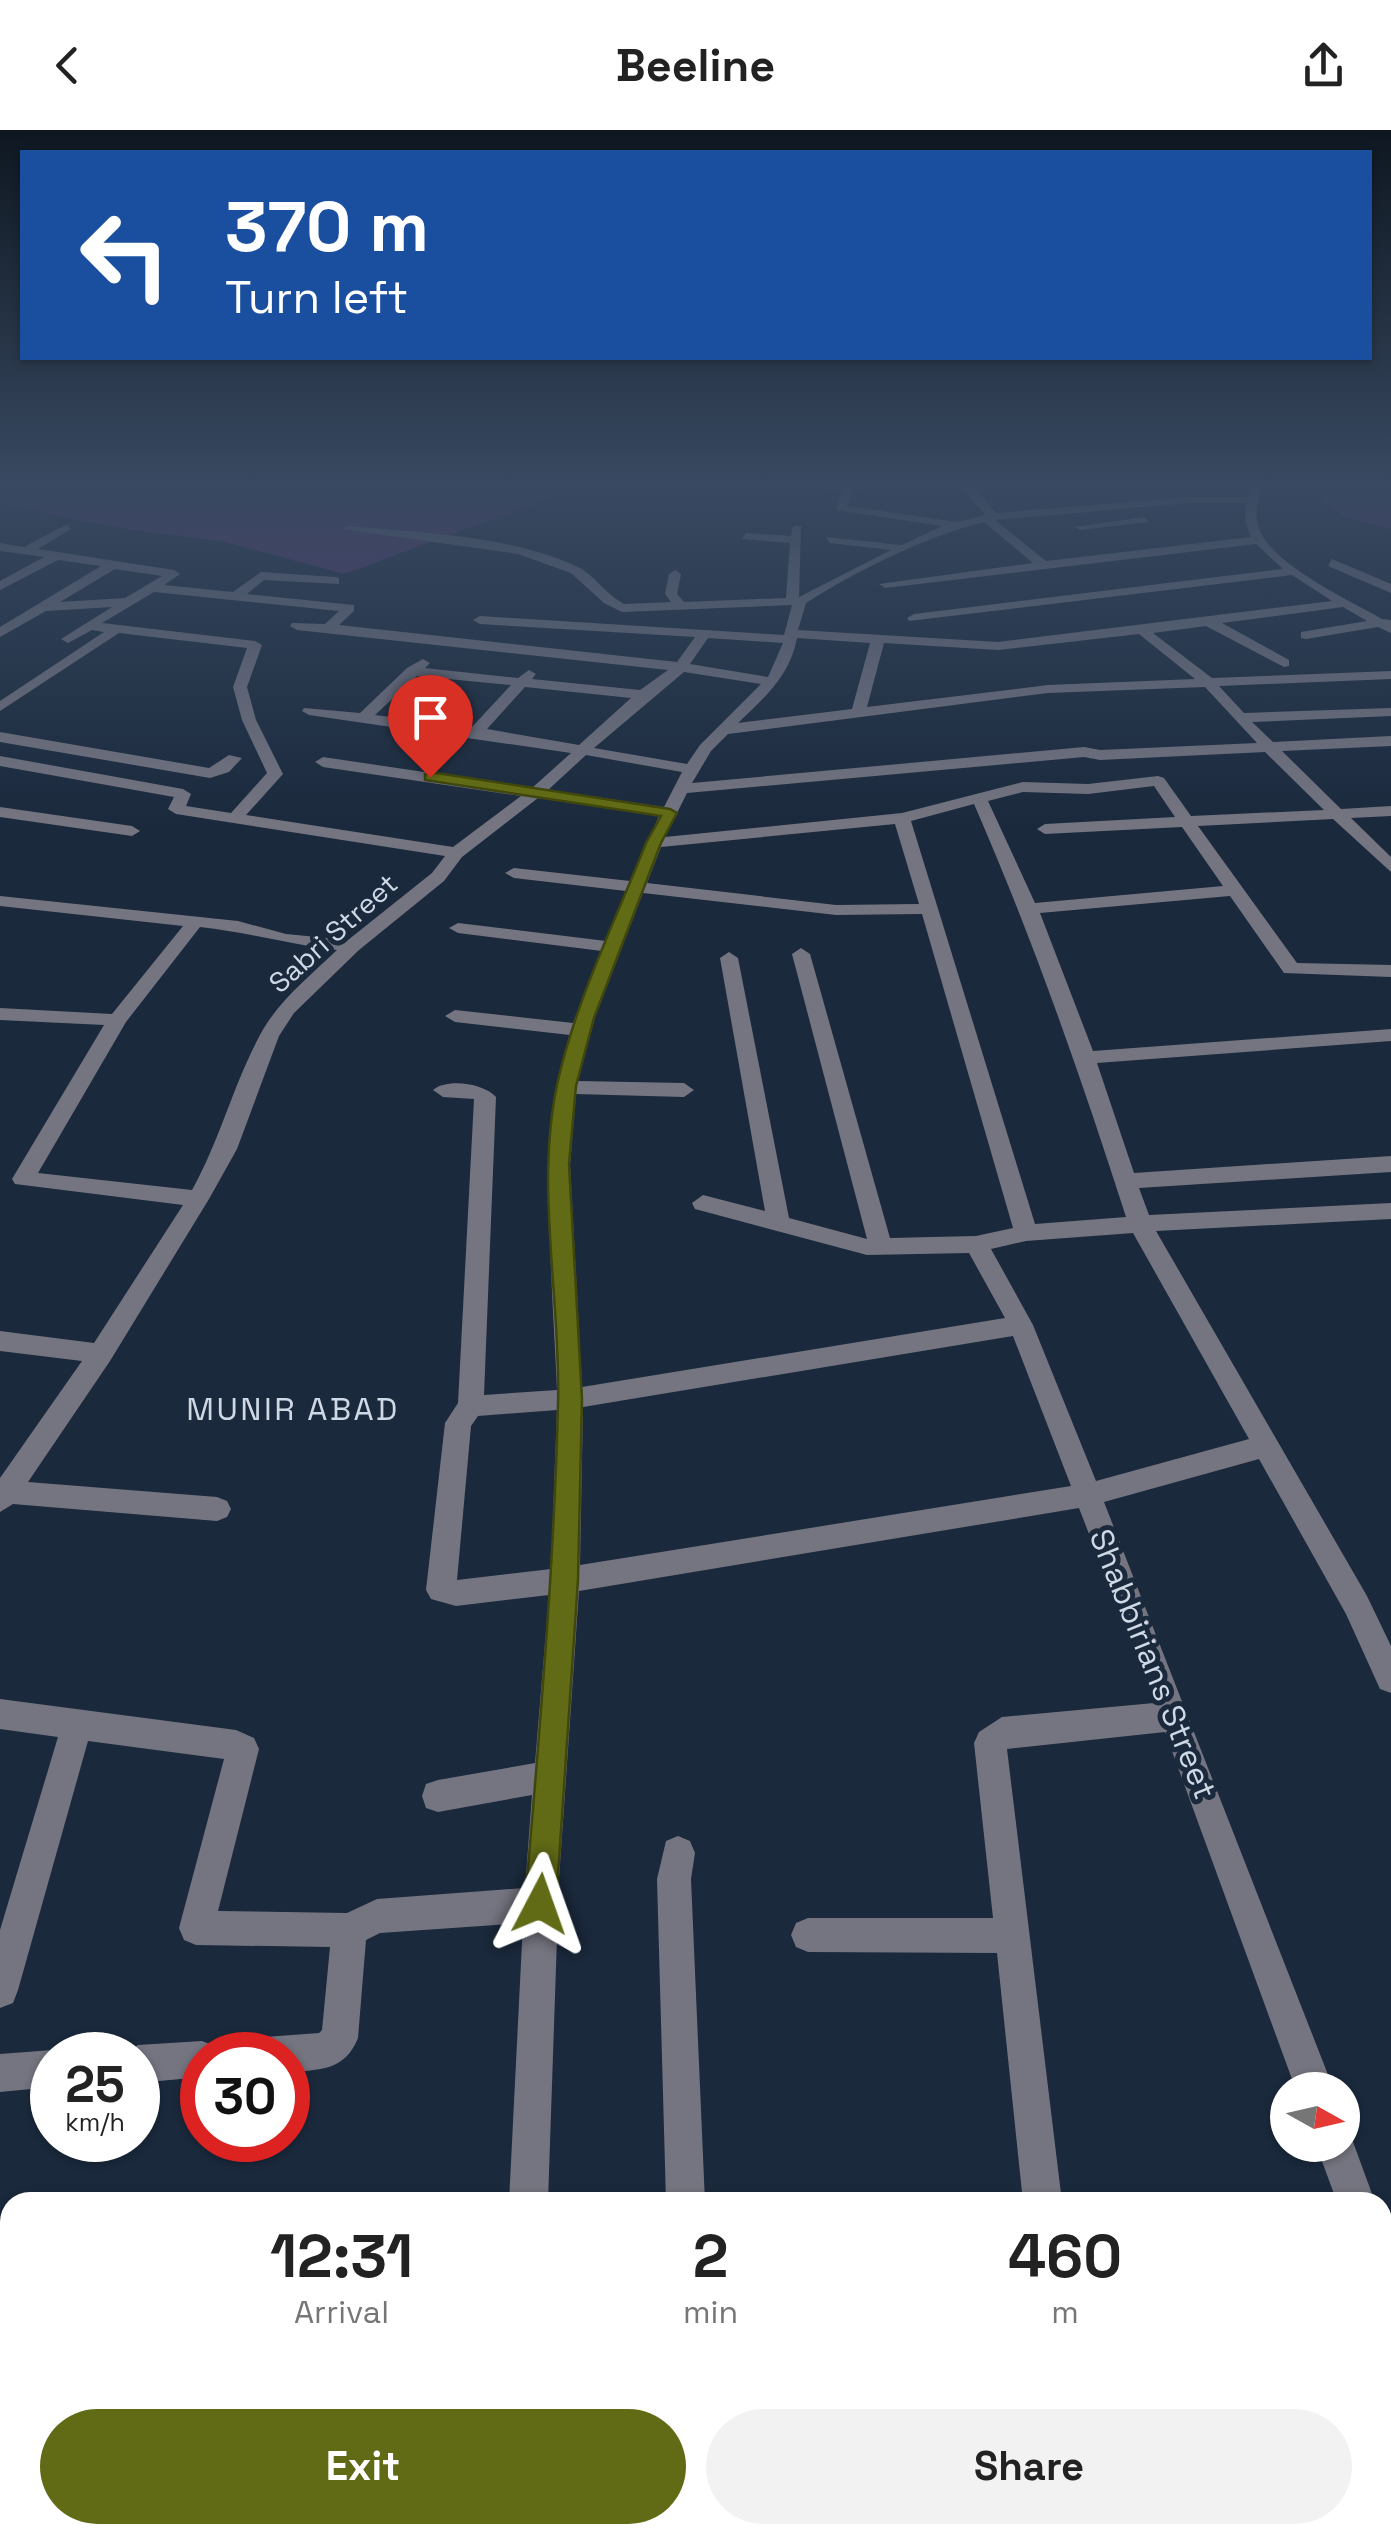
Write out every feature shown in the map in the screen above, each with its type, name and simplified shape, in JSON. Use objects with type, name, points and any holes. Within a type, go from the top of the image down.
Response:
[{"type":"street","points":[[0,632],[43,600]]},
{"type":"street","points":[[68,639],[134,600]]},
{"type":"street","points":[[262,600],[349,608],[328,628]]},
{"type":"street","points":[[528,2192],[540,1904],[565,1580],[570,1399],[559,1164],[566,1086],[582,1030],[654,843],[686,779],[722,730],[772,682],[787,654],[797,601],[632,610],[608,600]]},
{"type":"street","points":[[676,600],[682,607]]},
{"type":"street","points":[[976,600],[998,620]]},
{"type":"street","points":[[900,601],[985,609],[1062,600]]},
{"type":"street","points":[[1341,600],[1388,625]]},
{"type":"street","points":[[38,601],[130,602]]},
{"type":"street","points":[[900,601],[941,643]]},
{"type":"street","points":[[480,620],[703,636],[1026,644],[1346,603]]},
{"type":"street","points":[[0,613],[25,616]]},
{"type":"street","points":[[1209,622],[1284,664]]},
{"type":"street","points":[[1306,635],[1388,625]]},
{"type":"street","points":[[90,626],[255,644],[240,687],[249,720],[275,774],[235,818]]},
{"type":"street","points":[[297,626],[681,667],[772,682]]},
{"type":"street","points":[[0,708],[117,629]]},
{"type":"street","points":[[1143,631],[1208,682],[1266,746],[1391,867]]},
{"type":"street","points":[[1012,632],[1026,644]]},
{"type":"street","name":"Sabri Street","points":[[3,1496],[101,1354],[198,1199],[226,1149],[269,1036],[287,1009],[352,946],[438,877],[456,853],[538,791],[681,667],[703,636]]},
{"type":"street","points":[[858,714],[878,639]]},
{"type":"street","points":[[363,718],[450,640]]},
{"type":"street","points":[[476,732],[549,652]]},
{"type":"street","points":[[412,671],[644,696]]},
{"type":"street","points":[[722,730],[1048,689],[1391,675]]},
{"type":"street","points":[[308,711],[586,750],[686,779],[1084,752],[1100,755],[1391,741]]},
{"type":"street","points":[[1240,718],[1391,712]]},
{"type":"street","points":[[0,737],[210,773],[223,769],[234,758]]},
{"type":"street","points":[[0,782],[10,764],[38,744]]},
{"type":"street","points":[[323,762],[670,813]]},
{"type":"street","points":[[10,764],[183,794],[176,809],[456,853]]},
{"type":"street","points":[[654,843],[902,818],[1023,787],[1088,789],[1158,781],[1291,970],[1391,970]]},
{"type":"street","points":[[978,796],[1028,909],[1085,1058],[1140,1224],[1357,1605],[1391,1679]]},
{"type":"street","points":[[1045,829],[1391,811]]},
{"type":"street","points":[[0,812],[132,831]]},
{"type":"street","points":[[902,818],[1026,1233]]},
{"type":"street","points":[[514,873],[836,910],[931,909]]},
{"type":"street","points":[[1028,909],[1234,890]]},
{"type":"street","points":[[0,900],[196,921],[352,946]]},
{"type":"street","points":[[196,921],[117,1020],[12,1178],[198,1199]]},
{"type":"street","points":[[458,928],[614,947]]},
{"type":"street","points":[[802,954],[881,1247]]},
{"type":"street","points":[[729,958],[778,1221]]},
{"type":"street","points":[[0,1014],[117,1020]]},
{"type":"street","points":[[455,1016],[582,1030]]},
{"type":"street","points":[[1085,1058],[1391,1035]]},
{"type":"street","points":[[566,1086],[684,1090]]},
{"type":"street","points":[[443,1090],[480,1093],[485,1098],[471,1406],[458,1423],[440,1590],[456,1593],[565,1580],[1086,1495],[1265,1446]]},
{"type":"street","points":[[1128,1182],[1391,1164]]},
{"type":"street","points":[[703,1203],[778,1221],[834,1240],[881,1247],[976,1244],[1026,1233],[1140,1224],[1391,1211]]},
{"type":"street","name":"Shabbirians Street","points":[[976,1244],[1021,1325],[1175,1716],[1308,2072]]},
{"type":"street","points":[[471,1406],[570,1399],[1021,1325]]},
{"type":"street","points":[[4,1347],[101,1354]]},
{"type":"street","points":[[3,1496],[217,1509]]},
{"type":"street","points":[[0,1714],[243,1749],[196,1928],[349,1930],[377,1916],[540,1904]]},
{"type":"street","points":[[1042,2192],[990,1743],[1002,1732],[1175,1716]]},
{"type":"street","points":[[0,1990],[77,1724]]},
{"type":"street","points":[[438,1796],[550,1776]]},
{"type":"street","points":[[678,1853],[674,1879],[686,2192]]},
{"type":"street","points":[[310,2052],[327,2051],[340,2038],[349,1930]]},
{"type":"street","points":[[808,1935],[1010,1936]]},
{"type":"street","points":[[0,2073],[30,2071]]},
{"type":"street","points":[[1341,2162],[1352,2192]]},
{"type":"district","name":"MUNIR ABAD","points":[[293,1409]]},
{"type":"route","points":[[430,777],[670,813],[654,843],[586,1018],[566,1086],[559,1164],[570,1399],[565,1580],[540,1904]]}]
